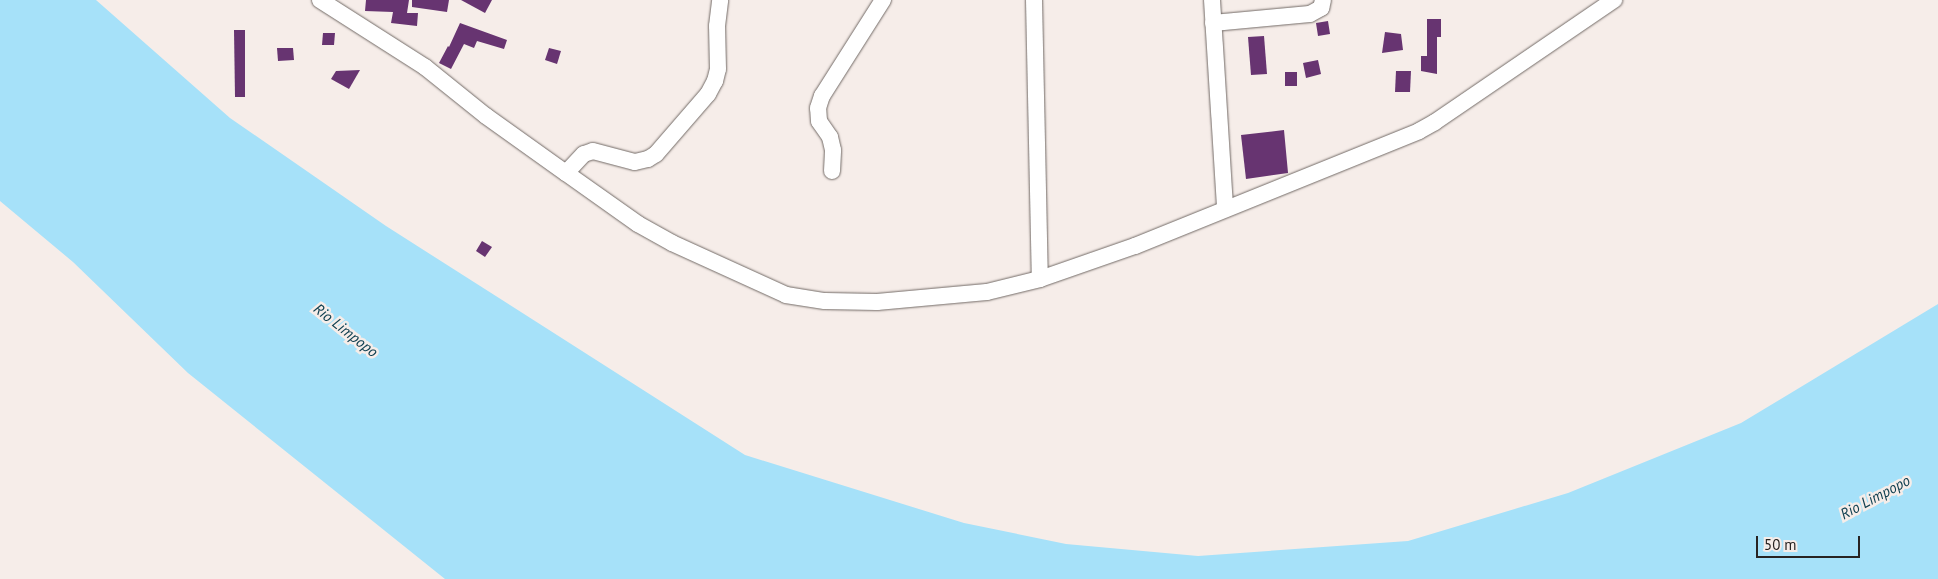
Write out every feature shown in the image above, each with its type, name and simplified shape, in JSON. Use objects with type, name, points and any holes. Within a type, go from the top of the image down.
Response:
[{"type":"street","points":[[320,0],[425,67],[486,116],[638,224],[672,244],[786,295],[825,301],[877,302],[987,292],[1040,279],[1135,246],[1419,131],[1614,0]]},
{"type":"street","points":[[566,173],[584,154],[593,151],[635,162],[648,160],[656,154],[708,94],[715,81],[718,69],[717,26],[720,0]]},
{"type":"street","points":[[832,171],[833,150],[830,137],[819,121],[818,108],[822,96],[883,0]]},
{"type":"street","points":[[1034,0],[1040,279]]},
{"type":"street","points":[[1212,0],[1225,209]]},
{"type":"street","points":[[1213,23],[1310,14],[1321,8],[1323,0]]},
{"type":"water","name":"Rio Limpopo","points":[[0,0],[96,0],[230,118],[386,226],[745,455],[964,523],[1066,544],[1198,556],[1408,541],[1568,493],[1741,423],[1938,304],[1938,579],[445,579],[188,373],[73,262],[0,201]]},
{"type":"building","points":[[366,0],[409,0],[407,13],[418,13],[417,26],[391,23],[393,12],[365,11]]},
{"type":"building","points":[[412,0],[449,0],[447,12],[412,7]]},
{"type":"building","points":[[461,0],[492,0],[485,13]]},
{"type":"building","points":[[1427,19],[1441,19],[1441,37],[1437,37],[1437,74],[1421,71],[1421,56],[1427,56]]},
{"type":"building","points":[[1328,21],[1330,34],[1318,36],[1316,23]]},
{"type":"building","points":[[460,23],[507,40],[504,49],[477,41],[474,48],[464,44],[451,69],[439,63]]},
{"type":"building","points":[[234,30],[245,30],[245,97],[235,97]]},
{"type":"building","points":[[1385,32],[1401,34],[1403,50],[1382,53]]},
{"type":"building","points":[[323,33],[335,33],[334,45],[322,45]]},
{"type":"building","points":[[1264,36],[1267,74],[1251,75],[1248,37]]},
{"type":"building","points":[[277,48],[293,48],[294,60],[278,61]]},
{"type":"building","points":[[549,48],[561,51],[557,64],[545,60]]},
{"type":"building","points":[[1318,60],[1321,74],[1306,78],[1303,63]]},
{"type":"building","points":[[360,70],[349,89],[331,79],[336,71]]},
{"type":"building","points":[[1396,71],[1411,71],[1410,92],[1395,92]]},
{"type":"building","points":[[1285,72],[1297,72],[1297,86],[1285,86]]},
{"type":"building","points":[[1284,130],[1288,173],[1246,179],[1241,135]]},
{"type":"building","points":[[482,241],[492,247],[485,257],[476,251]]}]
